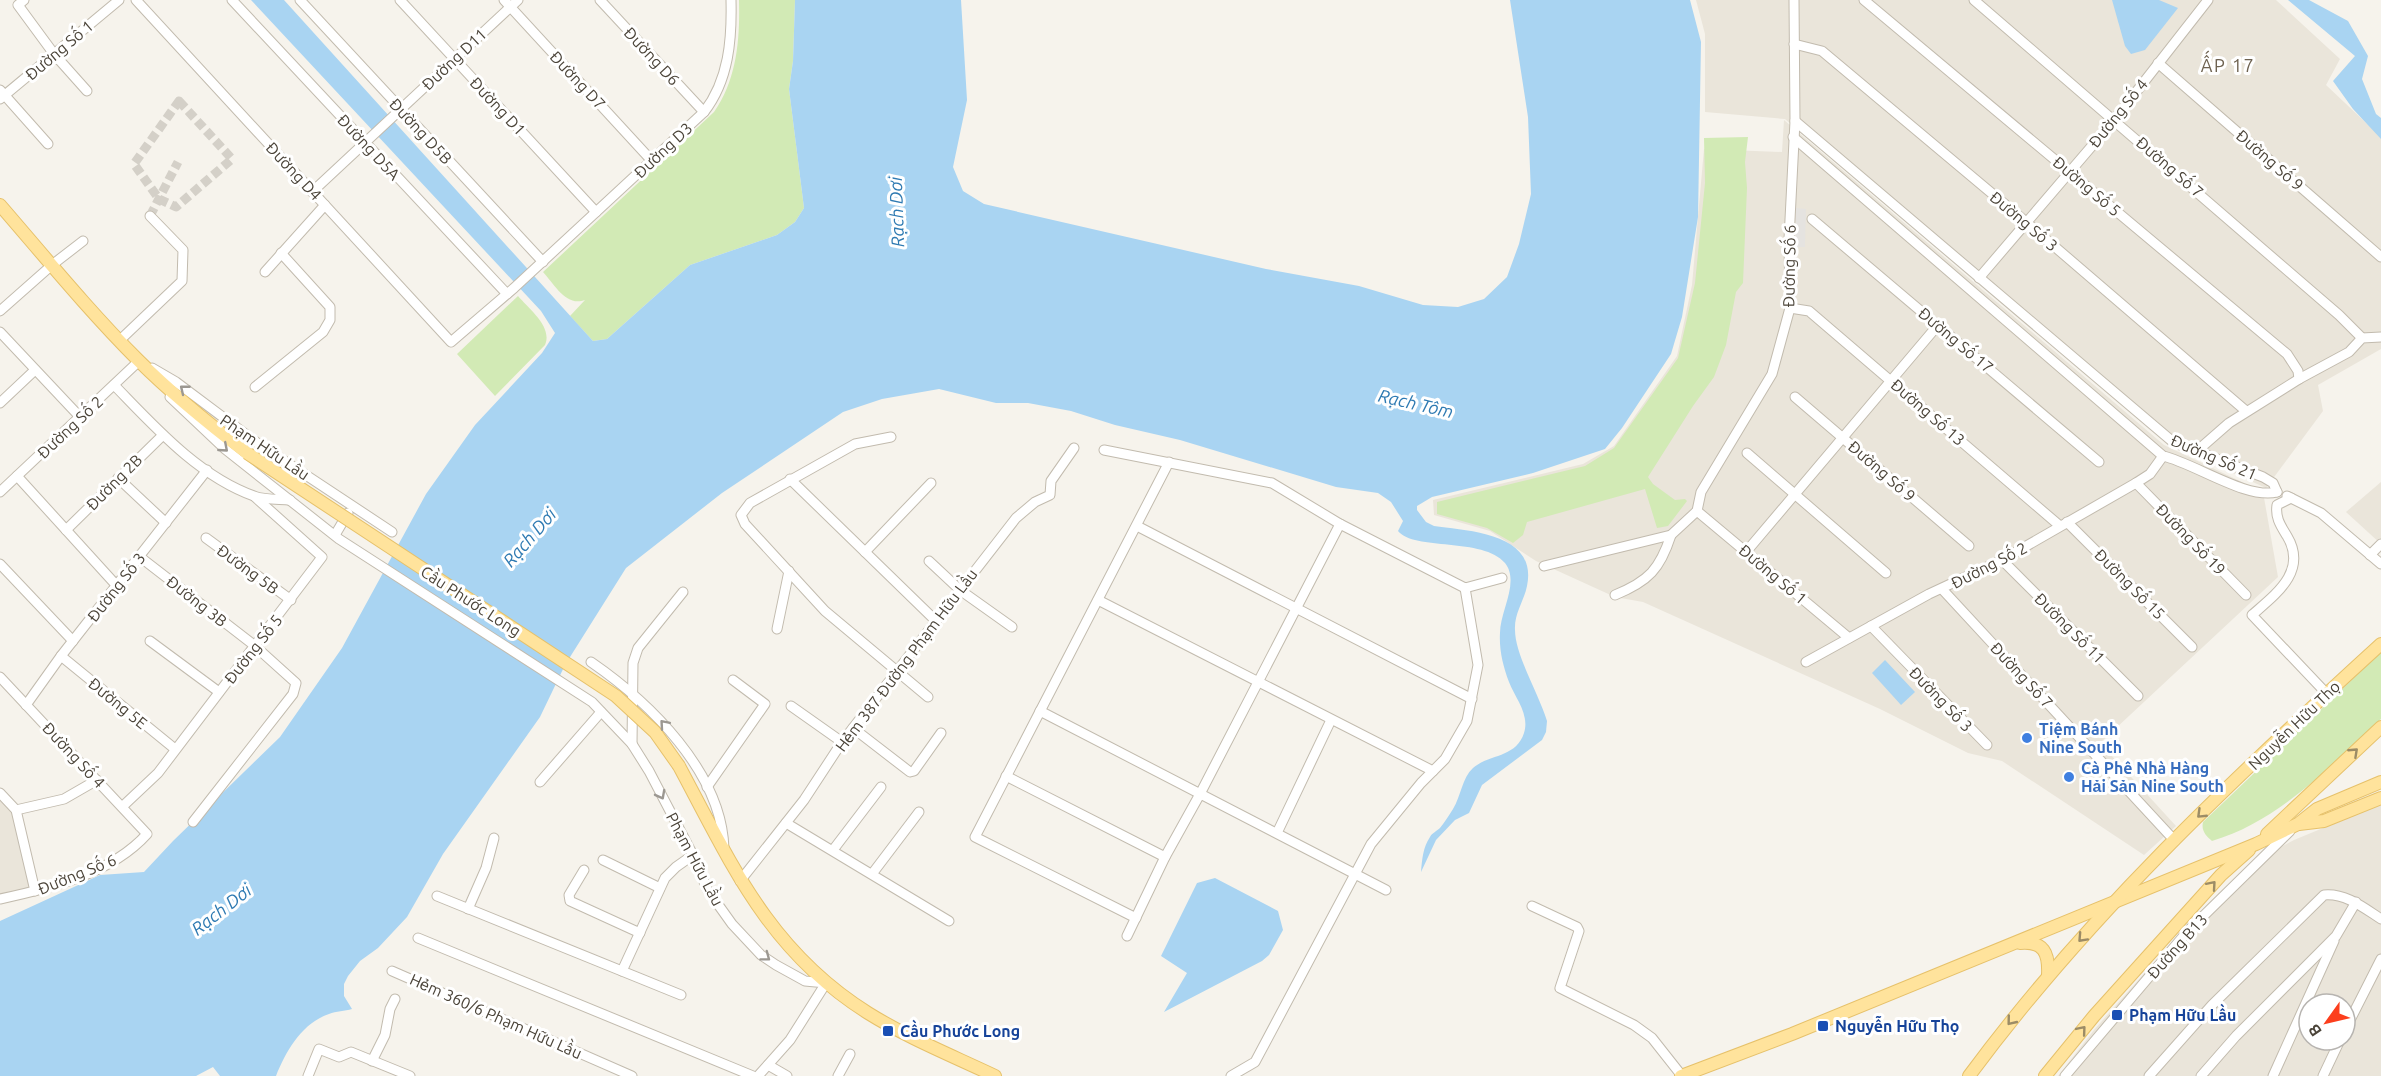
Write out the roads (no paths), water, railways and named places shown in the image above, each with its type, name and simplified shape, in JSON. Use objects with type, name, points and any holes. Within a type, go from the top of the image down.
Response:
[{"type":"main road","name":"Phạm Hữu Lầu","points":[[0,206],[139,361],[190,408],[247,453]]},
{"type":"main road","name":"Cầu Phước Long","points":[[247,453],[616,696],[655,732],[679,766]]},
{"type":"main road","name":"Nguyễn Hữu Thọ","points":[[1969,1076],[2048,975],[2116,902],[2175,841],[2381,644]]},
{"type":"main road","points":[[2045,1076],[2094,1016],[2221,875],[2381,728]]},
{"type":"main road","name":"Phạm Hữu Lầu","points":[[679,766],[740,881],[778,936],[826,983],[886,1023],[995,1076]]},
{"type":"main road","points":[[1682,1076],[2256,844],[2298,824],[2317,809],[2381,782]]},
{"type":"main road","points":[[2298,824],[2324,820],[2381,798]]},
{"type":"main road","points":[[2008,944],[2031,942],[2040,946],[2047,955],[2048,975]]},
{"type":"street","points":[[24,0],[18,5],[54,54],[87,91]]},
{"type":"street","name":"Đường Số 1","points":[[2,95],[119,0]]},
{"type":"street","name":"Đường D4","points":[[136,0],[451,342],[510,291]]},
{"type":"street","name":"Đường D5A","points":[[232,0],[364,141],[510,291]]},
{"type":"street","name":"Đường D5B","points":[[300,0],[539,265]]},
{"type":"street","name":"Đường D1","points":[[400,0],[596,212]]},
{"type":"street","name":"Đường D6","points":[[600,0],[704,112]]},
{"type":"street","name":"Đường D3","points":[[510,291],[704,112],[718,88],[727,61],[731,30],[731,0]]},
{"type":"street","name":"Đường Số 6","points":[[1697,511],[1701,492],[1772,374],[1791,308],[1789,239],[1795,121],[1794,0]]},
{"type":"street","name":"Đường Số 5","points":[[1864,0],[2287,354],[2298,371],[2299,379]]},
{"type":"street","name":"Đường Số 7","points":[[1974,0],[2115,119],[2339,315],[2362,338]]},
{"type":"street","name":"Đường Số 4","points":[[1979,278],[2115,119],[2208,0]]},
{"type":"street","name":"Đường D11","points":[[312,192],[454,59],[511,2]]},
{"type":"street","name":"Đường D7","points":[[511,2],[652,161]]},
{"type":"street","name":"Đường Số 3","points":[[1794,44],[1822,51],[2246,411]]},
{"type":"street","name":"Đường Số 9","points":[[2158,63],[2381,257]]},
{"type":"street","points":[[2,95],[48,144]]},
{"type":"street","name":"Đường Số 21","points":[[1794,137],[2163,456],[2219,479],[2267,495],[2277,492],[2272,483],[2263,477],[2173,442],[1795,121]]},
{"type":"street","points":[[265,272],[325,205]]},
{"type":"street","points":[[119,340],[182,281],[183,250],[150,216]]},
{"type":"street","name":"Đường Số 17","points":[[1812,219],[2099,462]]},
{"type":"street","points":[[0,311],[83,241]]},
{"type":"street","points":[[255,387],[322,332],[330,320],[330,306],[281,254]]},
{"type":"street","name":"Đường Số 13","points":[[1791,308],[1809,311],[2064,524]]},
{"type":"street","points":[[1746,552],[1938,325]]},
{"type":"street","points":[[0,332],[80,417]]},
{"type":"street","points":[[2197,451],[2246,411],[2349,352],[2362,338],[2381,337]]},
{"type":"street","name":"Đường Số 2","points":[[0,492],[139,361]]},
{"type":"street","name":"Phạm Hữu Lầu","points":[[139,361],[158,385],[201,428],[337,537]]},
{"type":"street","name":"Phạm Hữu Lầu","points":[[139,361],[176,382],[256,442],[392,532]]},
{"type":"street","points":[[0,403],[36,370]]},
{"type":"street","points":[[114,385],[163,435],[207,470],[255,497],[290,500]]},
{"type":"street","name":"Đường Số 9","points":[[1795,396],[1968,546]]},
{"type":"street","name":"Đường 2B","points":[[66,530],[163,435]]},
{"type":"street","points":[[891,438],[855,444],[750,503],[741,515],[745,524],[825,611],[928,697]]},
{"type":"street","name":"Hẻm 387 Đường Phạm Hữu Lầu","points":[[740,881],[804,800],[842,742],[1016,518],[1035,502],[1050,495],[1051,481],[1074,448]]},
{"type":"street","points":[[1104,450],[1272,483],[1340,524],[1465,588],[1502,578]]},
{"type":"street","points":[[1747,453],[1886,573]]},
{"type":"street","name":"Đường Số 2","points":[[1806,662],[1942,589],[2002,561],[2150,474],[2163,456]]},
{"type":"street","points":[[1136,918],[975,837],[1169,462]]},
{"type":"street","name":"Đường Số 3","points":[[26,705],[61,656],[207,470]]},
{"type":"street","points":[[17,476],[117,586]]},
{"type":"street","points":[[118,478],[166,523]]},
{"type":"street","points":[[790,479],[936,621]]},
{"type":"street","points":[[866,552],[931,483]]},
{"type":"street","name":"Đường Số 19","points":[[2136,483],[2246,595]]},
{"type":"street","points":[[2277,492],[2321,513],[2381,564]]},
{"type":"street","name":"Đường Số 5","points":[[123,806],[158,773],[322,557],[255,497]]},
{"type":"street","points":[[2290,498],[2277,506],[2276,513],[2290,542],[2294,558],[2291,576],[2274,596],[2252,615],[2327,694]]},
{"type":"street","points":[[337,537],[353,506]]},
{"type":"street","points":[[1544,566],[1671,535],[1697,511]]},
{"type":"street","name":"Đường Số 1","points":[[1697,511],[1849,638]]},
{"type":"street","points":[[1127,936],[1165,857],[1340,524]]},
{"type":"street","name":"Đường Số 15","points":[[2064,524],[2192,647]]},
{"type":"street","points":[[1137,526],[1472,699]]},
{"type":"street","points":[[1616,595],[1635,587],[1652,574],[1664,558],[1671,535]]},
{"type":"street","name":"Cầu Phước Long","points":[[337,537],[592,702]]},
{"type":"street","name":"Đường 5B","points":[[206,538],[291,600]]},
{"type":"street","points":[[2370,555],[2381,544]]},
{"type":"street","name":"Đường 3B","points":[[140,556],[255,646],[296,683],[295,690],[193,822]]},
{"type":"street","points":[[929,561],[960,590],[1012,627]]},
{"type":"street","name":"Đường Số 11","points":[[2002,561],[2138,696]]},
{"type":"street","points":[[0,564],[73,641]]},
{"type":"street","points":[[777,628],[789,571]]},
{"type":"street","points":[[1230,1076],[1255,1062],[1371,844],[1421,783],[1445,759],[1467,721],[1478,665],[1465,588]]},
{"type":"street","name":"Đường Số 7","points":[[1942,589],[2175,841]]},
{"type":"street","points":[[632,744],[633,663],[638,648],[682,592]]},
{"type":"street","points":[[1098,600],[1433,771]]},
{"type":"street","name":"Đường Số 3","points":[[1871,626],[1987,745]]},
{"type":"street","points":[[150,641],[219,692]]},
{"type":"street","name":"Đường 5E","points":[[61,656],[175,749]]},
{"type":"street","name":"Phạm Hữu Lầu","points":[[591,662],[632,692],[669,729],[689,757],[707,787],[721,821],[724,850]]},
{"type":"street","name":"Đường Số 4","points":[[0,677],[147,834]]},
{"type":"street","points":[[707,787],[765,704],[733,680]]},
{"type":"street","name":"Phạm Hữu Lầu","points":[[592,702],[632,744],[649,771],[713,897],[732,924],[761,955],[805,981],[826,983]]},
{"type":"street","points":[[791,706],[842,742]]},
{"type":"street","points":[[1040,711],[1386,890]]},
{"type":"street","points":[[540,782],[601,712]]},
{"type":"street","points":[[1277,833],[1331,720]]},
{"type":"street","points":[[853,728],[910,772],[914,771],[941,733]]},
{"type":"street","points":[[1006,776],[1165,857]]},
{"type":"street","points":[[16,810],[64,799],[97,780]]},
{"type":"street","points":[[833,850],[881,787]]},
{"type":"street","points":[[0,793],[16,810],[35,891]]},
{"type":"street","points":[[872,874],[919,812]]},
{"type":"street","points":[[786,823],[949,921]]},
{"type":"street","name":"Đường B13","points":[[2065,1076],[2187,932],[2298,824]]},
{"type":"street","name":"Đường Số 6","points":[[0,899],[59,885],[119,859],[135,848],[147,834]]},
{"type":"street","points":[[468,909],[486,868],[494,838]]},
{"type":"street","points":[[622,971],[665,878],[693,855]]},
{"type":"street","points":[[603,860],[660,888]]},
{"type":"street","points":[[584,870],[569,895],[570,901],[640,933]]},
{"type":"street","points":[[2149,1076],[2212,1005],[2324,895],[2334,894],[2355,902],[2381,919]]},
{"type":"street","points":[[437,896],[681,995]]},
{"type":"street","points":[[2273,1076],[2336,936],[2355,902]]},
{"type":"street","points":[[1532,906],[1576,927],[1579,931],[1560,988],[1634,1025],[1652,1038],[1682,1076]]},
{"type":"street","points":[[2201,1076],[2236,1036],[2336,936]]},
{"type":"street","points":[[418,938],[753,1076]]},
{"type":"street","points":[[2357,1006],[2381,959]]},
{"type":"street","points":[[2306,966],[2314,968],[2319,975]]},
{"type":"street","name":"Hẻm 360/6 Phạm Hữu Lầu","points":[[392,971],[632,1076]]},
{"type":"street","points":[[758,1076],[790,1040],[826,983]]},
{"type":"street","points":[[372,1061],[386,1030],[390,1009],[395,999]]},
{"type":"street","points":[[308,1076],[319,1049],[339,1057],[351,1052],[410,1076]]},
{"type":"street","points":[[2323,1076],[2334,1052]]},
{"type":"street","points":[[838,1076],[850,1054]]},
{"type":"street","points":[[768,1065],[787,1076]]},
{"type":"water","points":[[251,0],[284,0],[593,341],[607,339],[690,265],[777,235],[795,222],[804,208],[789,89],[793,61],[795,0],[961,0],[967,100],[953,167],[963,191],[984,204],[1266,269],[1359,286],[1423,305],[1458,307],[1484,299],[1507,277],[1519,244],[1531,194],[1528,117],[1510,0],[1690,0],[1701,42],[1698,217],[1682,317],[1671,354],[1622,428],[1605,449],[1533,473],[1432,497],[1417,506],[1417,510],[1426,522],[1434,526],[1482,533],[1498,538],[1512,545],[1522,555],[1528,568],[1527,586],[1516,618],[1516,640],[1547,721],[1546,732],[1542,740],[1482,785],[1469,813],[1455,820],[1436,840],[1421,872],[1423,854],[1428,841],[1453,809],[1469,772],[1479,764],[1515,747],[1524,733],[1525,719],[1509,682],[1501,652],[1501,624],[1511,579],[1505,563],[1495,555],[1481,550],[1418,541],[1406,537],[1398,531],[1403,521],[1391,502],[1378,493],[1336,487],[1180,440],[1115,425],[1071,411],[1028,403],[996,403],[939,389],[882,399],[843,412],[722,493],[626,568],[565,665],[540,717],[443,854],[407,917],[378,948],[360,961],[348,976],[344,984],[344,996],[352,1009],[319,1018],[303,1031],[290,1048],[276,1076],[220,1076],[213,1067],[196,1076],[0,1076],[0,921],[100,875],[144,872],[280,737],[342,648],[426,494],[475,425],[542,353],[555,333],[541,311]]},
{"type":"water","points":[[2112,0],[2159,0],[2178,8],[2145,50],[2131,54],[2125,46]]},
{"type":"water","points":[[2288,0],[2309,0],[2348,21],[2368,56],[2362,79],[2376,114],[2381,118],[2381,139],[2353,109],[2333,81],[2355,56]]},
{"type":"water","points":[[1885,660],[1915,692],[1901,705],[1872,673]]},
{"type":"water","points":[[1215,878],[1278,911],[1283,930],[1269,955],[1262,961],[1164,1012],[1187,973],[1161,956],[1197,883]]},
{"type":"tunnel","points":[[179,101],[232,159],[176,207],[159,199],[134,164],[179,101]]},
{"type":"tunnel","points":[[150,216],[178,162]]},
{"type":"place","name":"Tiệm Bánh Nine South","points":[[2027,738]]},
{"type":"place","name":"Cà Phê Nhà Hàng Hải Sản Nine South","points":[[2069,777]]},
{"type":"place","name":"Phạm Hữu Lầu","points":[[2117,1015]]},
{"type":"place","name":"Nguyễn Hữu Thọ","points":[[1823,1026]]},
{"type":"place","name":"Cầu Phước Long","points":[[888,1031]]},
{"type":"district","name":"ẤP 17","points":[[2228,65]]},
{"type":"water label","name":"Rạch Dơi","points":[[896,212]]},
{"type":"water label","name":"Rạch Tôm","points":[[1416,403]]},
{"type":"water label","name":"Rạch Dơi","points":[[529,537]]},
{"type":"water label","name":"Rạch Dơi","points":[[221,909]]}]
